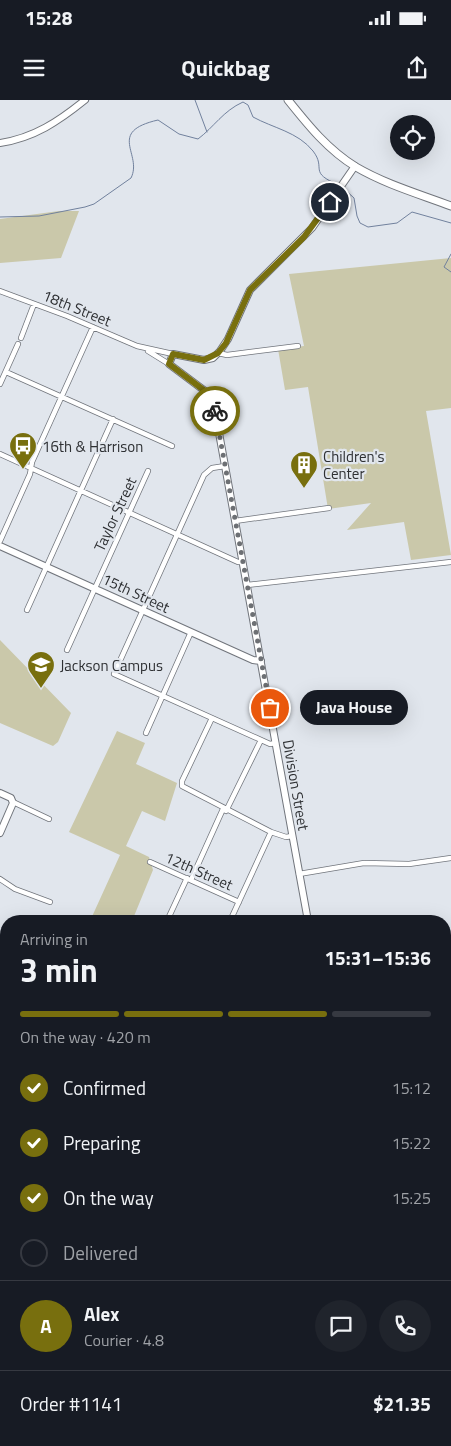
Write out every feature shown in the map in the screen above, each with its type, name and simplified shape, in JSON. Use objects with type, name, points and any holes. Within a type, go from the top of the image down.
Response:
[{"type":"main road","points":[[288,100],[317,135],[354,166],[387,182],[451,206]]},
{"type":"street","points":[[0,143],[44,130],[85,100]]},
{"type":"street","points":[[298,346],[227,355],[218,353],[226,343],[250,290],[300,242],[354,166]]},
{"type":"street","name":"18th Street","points":[[0,291],[93,326],[145,349],[205,391]]},
{"type":"street","points":[[21,338],[34,304]]},
{"type":"street","points":[[0,541],[93,326]]},
{"type":"street","points":[[0,384],[18,344]]},
{"type":"street","name":"18th Street","points":[[145,349],[204,360],[218,353]]},
{"type":"street","points":[[169,364],[173,354]]},
{"type":"street","points":[[6,372],[172,446]]},
{"type":"street","name":"Division Street","points":[[205,391],[215,411],[307,915]]},
{"type":"street","points":[[27,610],[112,419]]},
{"type":"street","points":[[0,454],[238,562],[242,562]]},
{"type":"street","points":[[225,466],[207,471],[114,674],[270,744],[276,743]]},
{"type":"street","name":"Taylor Street","points":[[67,650],[148,471]]},
{"type":"street","points":[[235,521],[329,508]]},
{"type":"street","name":"15th Street","points":[[0,546],[253,660],[261,661]]},
{"type":"street","points":[[247,585],[451,562]]},
{"type":"street","points":[[146,734],[191,632]]},
{"type":"street","points":[[212,718],[182,781],[184,789],[271,832],[286,837],[292,836]]},
{"type":"street","points":[[170,915],[261,740]]},
{"type":"street","points":[[0,793],[10,797],[13,802],[49,820]]},
{"type":"street","points":[[0,833],[13,802]]},
{"type":"street","points":[[233,915],[271,832]]},
{"type":"street","points":[[299,874],[364,863],[409,864],[451,858]]},
{"type":"street","name":"12th Street","points":[[150,862],[238,902]]},
{"type":"street","points":[[0,879],[15,889],[50,902]]},
{"type":"shaded area","points":[[59,211],[79,211],[61,258],[0,263],[0,219]]},
{"type":"shaded area","points":[[451,258],[451,408],[426,411],[451,555],[411,560],[404,522],[347,530],[371,503],[328,509],[308,387],[285,390],[278,349],[304,346],[289,274]]},
{"type":"shaded area","points":[[0,640],[71,713],[58,742],[53,746],[0,723]]},
{"type":"shaded area","points":[[117,731],[145,743],[136,764],[177,783],[165,821],[142,811],[126,846],[149,857],[153,870],[134,915],[93,915],[120,855],[69,832]]},
{"type":"waterway","points":[[195,100],[207,132]]},
{"type":"waterway","points":[[0,217],[39,216],[94,204],[131,178],[133,160],[130,137],[142,125],[158,120],[179,134],[198,139],[224,114],[243,102],[248,105],[253,117],[293,135],[307,145],[317,157],[319,170],[323,177],[339,185]]},
{"type":"waterway","points":[[342,187],[354,198],[360,223],[368,227],[397,223],[412,212],[451,223]]},
{"type":"waterway","points":[[451,254],[444,267],[451,272]]},
{"type":"way so far","points":[[215,411],[270,708]]},
{"type":"place","name":"16th & Harrison","points":[[23,470]]},
{"type":"place","name":"Children's Center","points":[[304,489]]},
{"type":"place","name":"Jackson Campus","points":[[41,689]]},
{"type":"place","name":"Java House","points":[[270,708]]},
{"type":"route","points":[[215,411],[205,391],[169,364],[173,354],[199,360],[213,358],[226,343],[242,304],[250,290],[316,224],[330,202]]}]
